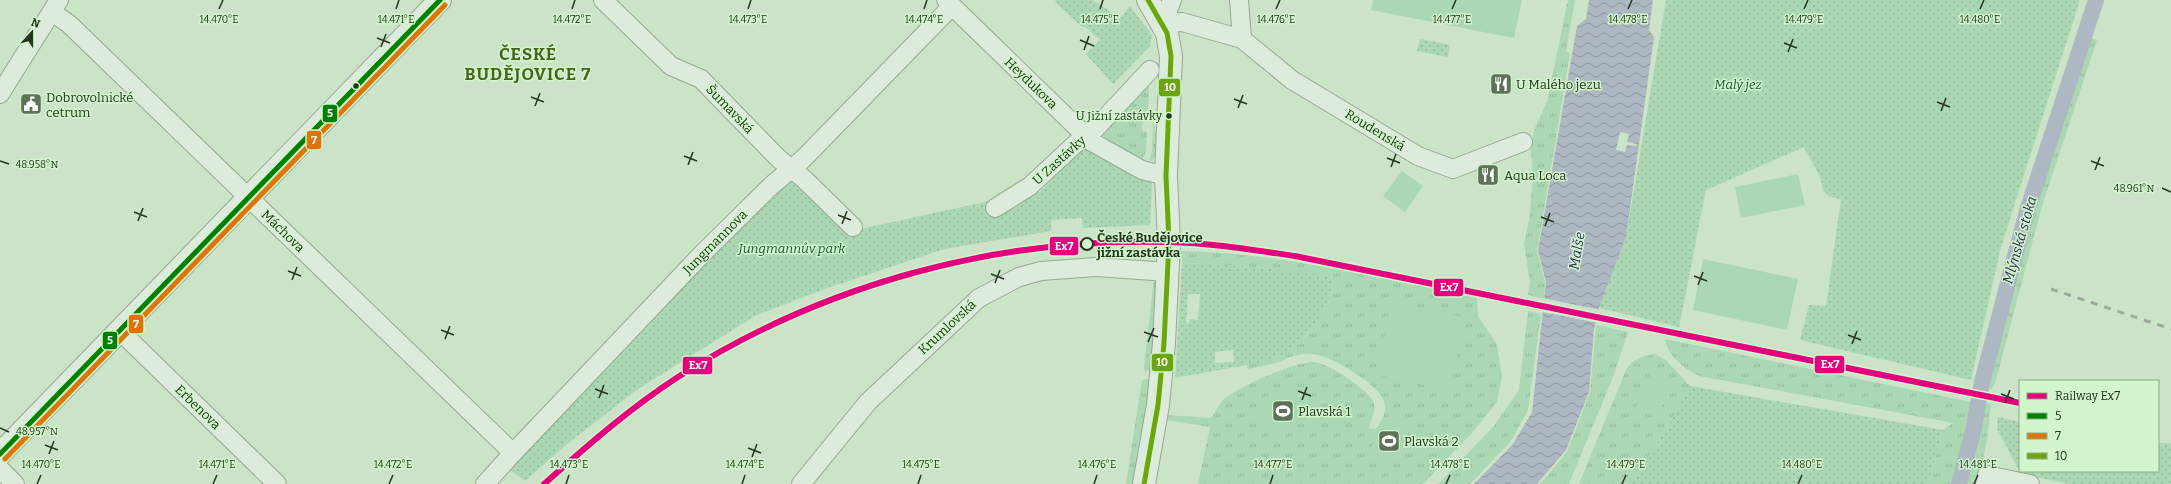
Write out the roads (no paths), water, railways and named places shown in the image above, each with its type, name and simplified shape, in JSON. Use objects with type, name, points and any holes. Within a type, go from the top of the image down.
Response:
[{"type":"street","points":[[0,454],[440,0]]},
{"type":"street","name":"Šumavská","points":[[603,0],[671,66],[701,79],[778,158],[791,168],[853,227]]},
{"type":"street","points":[[1144,484],[1160,391],[1168,272],[1166,176],[1171,56],[1170,43],[1163,23],[1148,0]]},
{"type":"street","points":[[1163,23],[1172,0]]},
{"type":"street","points":[[1239,0],[1242,39]]},
{"type":"street","name":"Jungmannova","points":[[485,484],[513,452],[703,253],[791,168],[949,3]]},
{"type":"street","name":"Heydukova","points":[[949,3],[1092,142],[1142,170],[1166,176]]},
{"type":"street","points":[[0,94],[55,6]]},
{"type":"street","name":"Máchova","points":[[55,6],[69,24],[513,452]]},
{"type":"street","name":"Roudenská","points":[[1163,23],[1182,22],[1242,39],[1292,80],[1418,156],[1453,169],[1523,142]]},
{"type":"street","name":"U Zastávky","points":[[995,208],[1030,186],[1085,135],[1095,129],[1150,70]]},
{"type":"street","name":"Krumlovská","points":[[801,484],[868,402],[963,310],[979,298],[1019,277],[1041,271],[1096,267],[1168,272]]},
{"type":"street","name":"Erbenova","points":[[120,331],[277,484]]},
{"type":"street","points":[[0,469],[15,484]]},
{"type":"street","points":[[1986,479],[2030,484]]},
{"type":"water","name":"Malše","points":[[1589,0],[1653,0],[1649,30],[1654,37],[1626,237],[1599,308],[1594,330],[1589,392],[1566,450],[1537,484],[1474,484],[1513,444],[1532,412],[1546,282],[1538,251],[1577,26],[1586,19]]},
{"type":"waterway","name":"Mlýnská stoka","points":[[1959,484],[1973,432],[1982,382],[2027,211],[2096,0]]},
{"type":"railway","points":[[2051,289],[2171,329]]},
{"type":"rail line","name":"Ex7","points":[[544,484],[609,428],[660,389],[734,344],[792,316],[852,292],[914,273],[977,258],[1041,248],[1105,243],[1169,242],[1200,244],[1295,256],[2019,403]]},
{"type":"place","name":"U Malého jezu","points":[[1501,84]]},
{"type":"place","name":"Dobrovolnické cetrum","points":[[31,104]]},
{"type":"place","name":"U Jižní zastávky","points":[[1169,116]]},
{"type":"place","name":"Aqua Loca","points":[[1488,175]]},
{"type":"place","name":"České Budějovice jižní zastávka","points":[[1087,244]]},
{"type":"place","name":"Plavská 1","points":[[1283,411]]},
{"type":"place","name":"Plavská 2","points":[[1389,441]]},
{"type":"district","name":"ČESKÉ BUDĚJOVICE 7","points":[[528,64]]},
{"type":"park label","name":"Malý jez","points":[[1738,84]]},
{"type":"park label","name":"Jungmannův park","points":[[792,248]]}]
